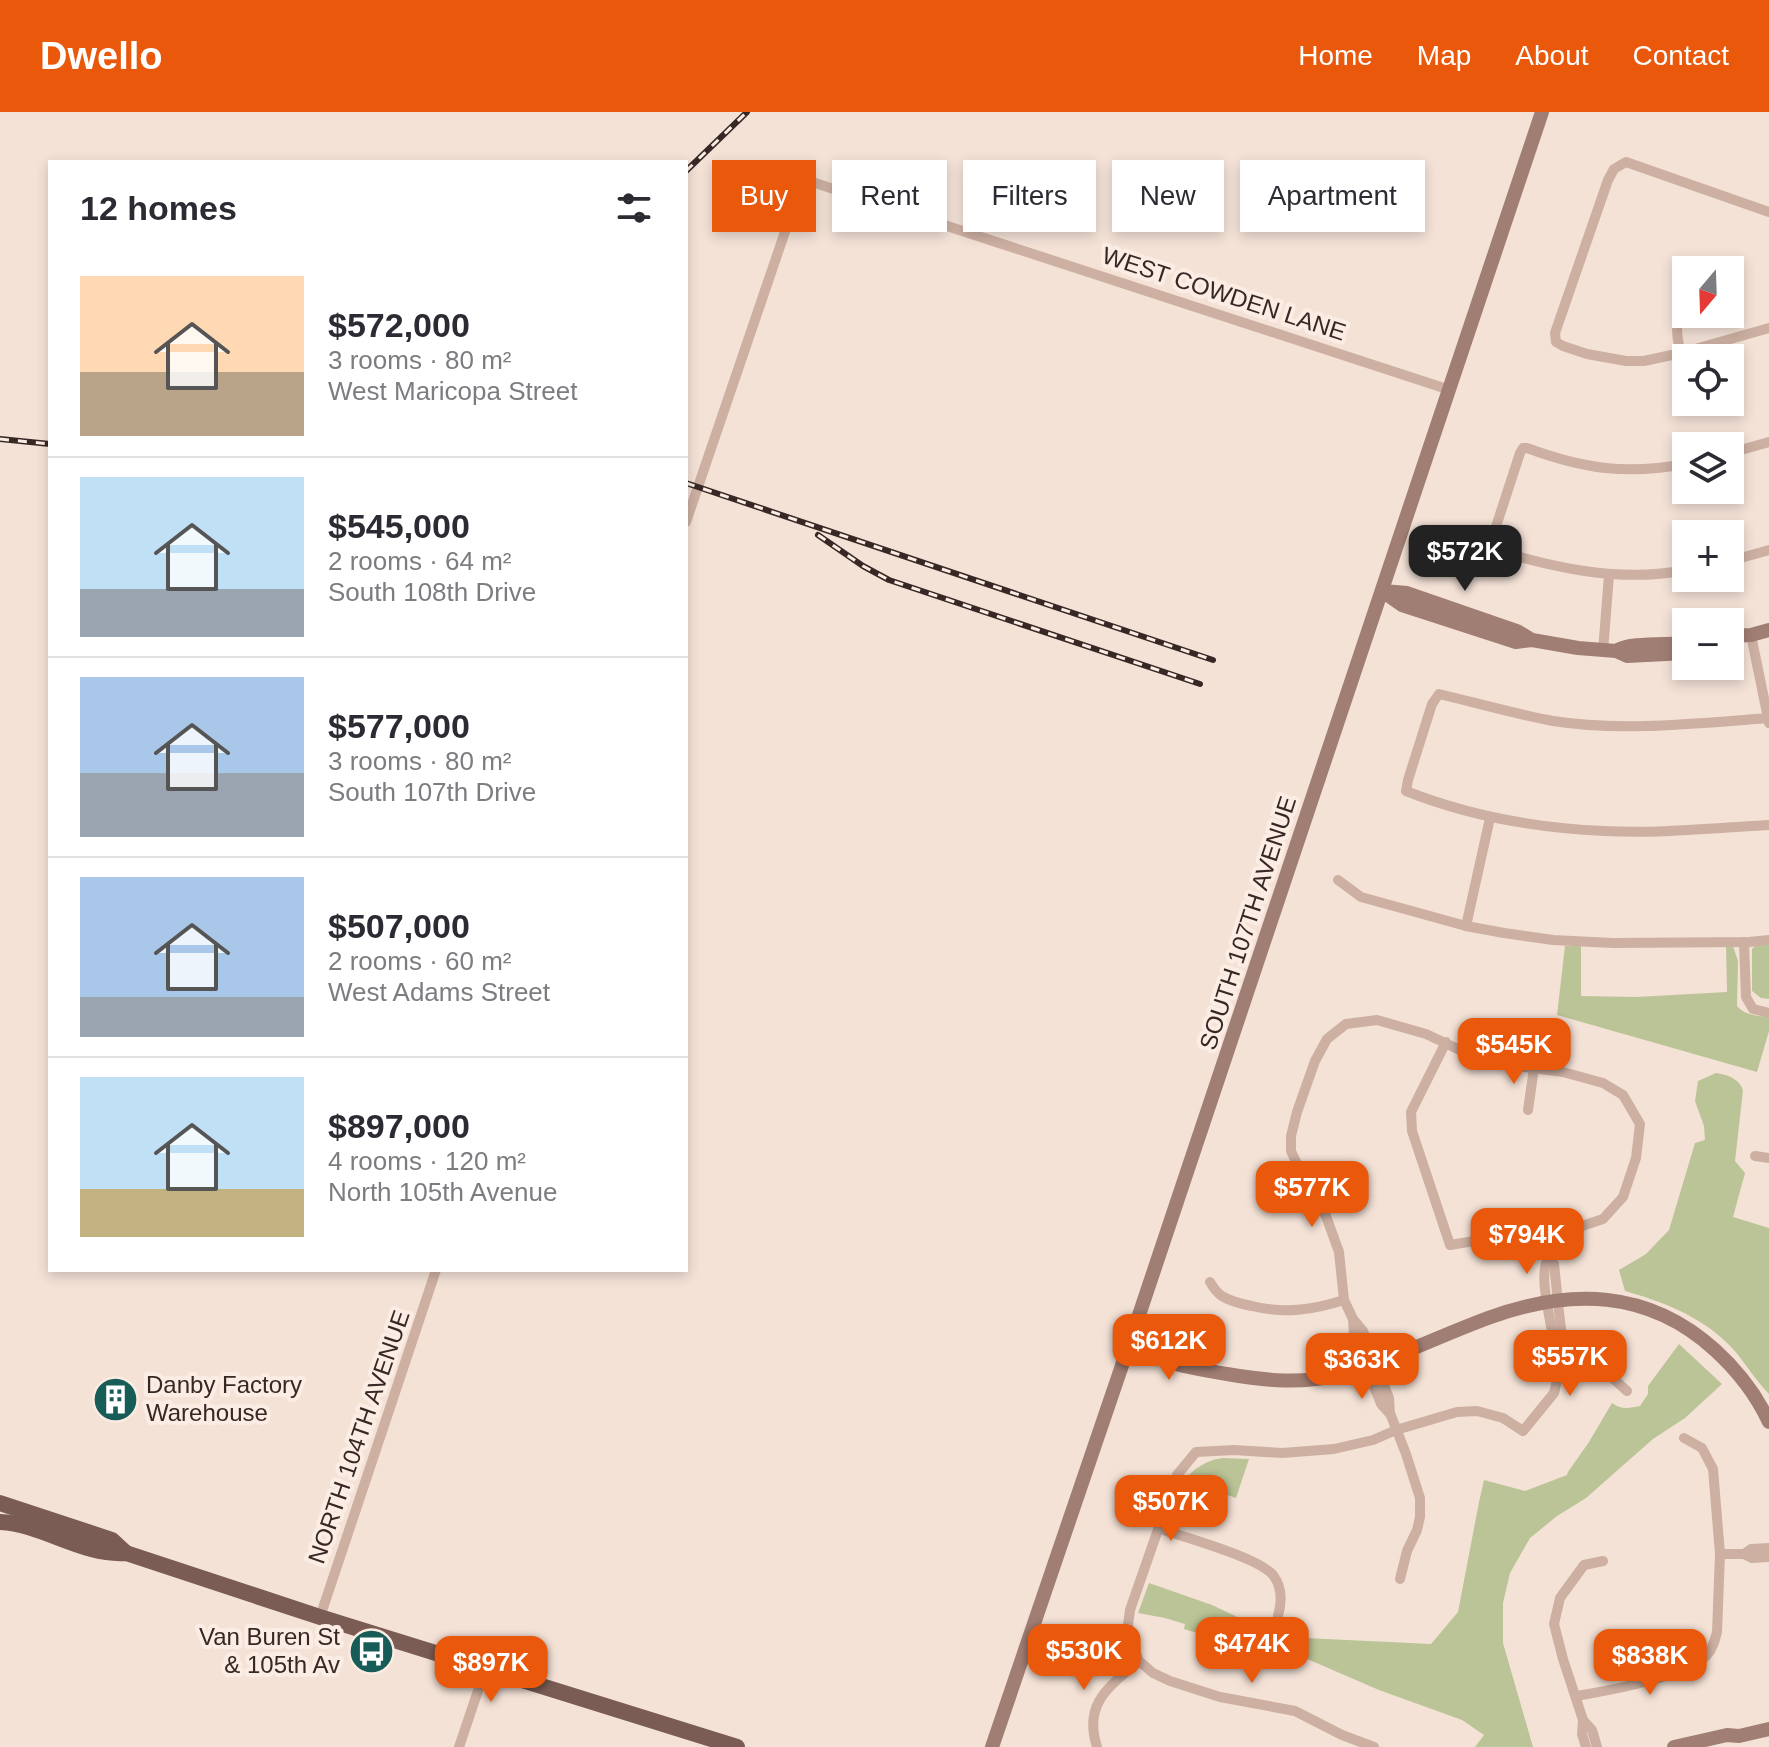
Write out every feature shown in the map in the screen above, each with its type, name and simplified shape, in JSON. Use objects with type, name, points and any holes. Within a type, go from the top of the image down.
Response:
[{"type":"main road","name":"SOUTH 107TH AVENUE","points":[[992,1747],[1542,112]]},
{"type":"main road","points":[[1382,591],[1402,605],[1516,642],[1532,640],[1627,656],[1672,654]]},
{"type":"main road","points":[[1744,639],[1769,630]]},
{"type":"main road","points":[[1744,635],[1751,635]]},
{"type":"main road","points":[[1610,651],[1624,645],[1672,644]]},
{"type":"main road","points":[[1130,1342],[1149,1355],[1180,1366],[1293,1382],[1343,1375],[1371,1366],[1488,1318],[1523,1307],[1584,1298],[1612,1300],[1668,1316],[1702,1339],[1735,1370],[1769,1422]]},
{"type":"main road","points":[[0,1503],[112,1540],[126,1553]]},
{"type":"main road","points":[[0,1521],[21,1517],[61,1529],[72,1527]]},
{"type":"main road","points":[[0,1521],[20,1524],[109,1554],[126,1553],[737,1747]]},
{"type":"main road","points":[[1721,1741],[1737,1726],[1769,1720]]},
{"type":"main road","points":[[1674,1747],[1721,1741],[1769,1729]]},
{"type":"street","points":[[1672,355],[1626,361],[1587,354],[1556,342],[1555,333],[1614,169],[1626,162],[1769,212]]},
{"type":"street","name":"WEST COWDEN LANE","points":[[688,516],[803,179],[1450,390]]},
{"type":"street","points":[[1713,344],[1769,328]]},
{"type":"street","points":[[1744,449],[1769,442]]},
{"type":"street","points":[[1672,466],[1616,470],[1559,460],[1523,448],[1490,545],[1492,549],[1533,561],[1609,575],[1672,573]]},
{"type":"street","points":[[1744,557],[1769,550]]},
{"type":"street","points":[[1609,575],[1610,651]]},
{"type":"street","points":[[1751,635],[1768,721],[1599,725],[1555,721],[1439,694],[1432,704],[1406,791],[1490,818],[1554,828],[1607,831],[1769,825]]},
{"type":"street","points":[[1466,926],[1490,818]]},
{"type":"street","points":[[1338,880],[1361,897],[1466,926],[1553,940],[1613,943],[1769,940]]},
{"type":"street","points":[[1744,942],[1746,997],[1753,1009],[1769,1013]]},
{"type":"street","points":[[1400,1579],[1407,1551],[1417,1530],[1420,1498],[1390,1413],[1381,1404],[1371,1366],[1354,1337],[1353,1319],[1344,1300],[1339,1252],[1326,1216],[1291,1151],[1297,1112],[1315,1061],[1327,1039],[1346,1024],[1377,1020],[1426,1034],[1446,1042],[1479,1059],[1563,1072],[1603,1083],[1623,1095],[1640,1124],[1636,1158],[1623,1197],[1603,1219],[1582,1226],[1450,1245],[1411,1122],[1411,1112],[1446,1042]]},
{"type":"street","points":[[1528,1110],[1534,1068]]},
{"type":"street","points":[[1755,1156],[1769,1158]]},
{"type":"street","points":[[1293,1193],[1306,1183]]},
{"type":"street","points":[[1374,1747],[1295,1711],[1220,1697],[1153,1673],[1139,1661],[1130,1639],[1130,1610],[1177,1475],[1196,1452],[1234,1450],[1282,1453],[1334,1449],[1373,1440],[1457,1412],[1477,1411],[1503,1418],[1523,1431],[1554,1393],[1560,1368],[1559,1345],[1553,1339],[1553,1301],[1543,1266],[1548,1259],[1544,1230]]},
{"type":"street","name":"NORTH 104TH AVENUE","points":[[320,1617],[435,1272]]},
{"type":"street","points":[[1210,1282],[1220,1295],[1236,1303],[1272,1311],[1326,1306],[1344,1300]]},
{"type":"street","points":[[1560,1368],[1608,1374],[1627,1391]]},
{"type":"street","points":[[1576,1696],[1608,1691],[1673,1673],[1694,1665],[1706,1656],[1714,1644],[1720,1554],[1713,1469],[1702,1448],[1684,1438]]},
{"type":"street","points":[[1158,1528],[1246,1558],[1271,1573],[1281,1592],[1278,1616]]},
{"type":"street","points":[[1744,1554],[1751,1549],[1769,1548]]},
{"type":"street","points":[[1720,1554],[1769,1557]]},
{"type":"street","points":[[1586,1747],[1582,1734],[1583,1720],[1554,1624],[1560,1598],[1584,1565],[1603,1561]]},
{"type":"street","points":[[1097,1747],[1093,1733],[1095,1706],[1102,1694],[1139,1661]]},
{"type":"street","points":[[459,1747],[486,1667]]},
{"type":"street","points":[[1583,1720],[1592,1730],[1597,1747]]},
{"type":"green space","points":[[1769,944],[1769,999],[1761,998],[1752,991],[1752,949]]},
{"type":"green space","points":[[1726,945],[1733,946],[1738,961],[1737,1006],[1747,1013],[1769,1017],[1769,1031],[1757,1072],[1557,1015],[1565,946],[1581,946],[1581,996],[1636,997],[1727,992]]},
{"type":"green space","points":[[1716,1073],[1736,1080],[1743,1090],[1735,1161],[1745,1173],[1733,1217],[1769,1228],[1769,1394],[1725,1341],[1678,1310],[1625,1291],[1619,1270],[1646,1254],[1669,1230],[1695,1143],[1705,1140],[1704,1126],[1695,1101],[1698,1081]]},
{"type":"green space","points":[[1679,1344],[1722,1384],[1586,1498],[1530,1538],[1510,1573],[1503,1603],[1503,1643],[1533,1747],[1475,1747],[1484,1735],[1462,1720],[1379,1690],[1298,1655],[1239,1646],[1184,1629],[1185,1624],[1138,1613],[1149,1583],[1212,1605],[1280,1637],[1289,1630],[1305,1638],[1431,1644],[1458,1612],[1484,1480],[1525,1491],[1567,1475],[1612,1403],[1622,1408],[1640,1406],[1648,1394],[1648,1386]]},
{"type":"green space","points":[[1222,1458],[1249,1459],[1236,1498],[1184,1480],[1201,1466]]},
{"type":"railway","points":[[688,169],[747,112]]},
{"type":"railway","points":[[0,439],[48,444]]},
{"type":"railway","points":[[688,484],[1213,660]]},
{"type":"railway","points":[[818,535],[889,580],[1200,684]]},
{"type":"place","name":"Danby Factory Warehouse","points":[[115,1399]]},
{"type":"place","name":"Van Buren St & 105th Av","points":[[371,1651]]}]
